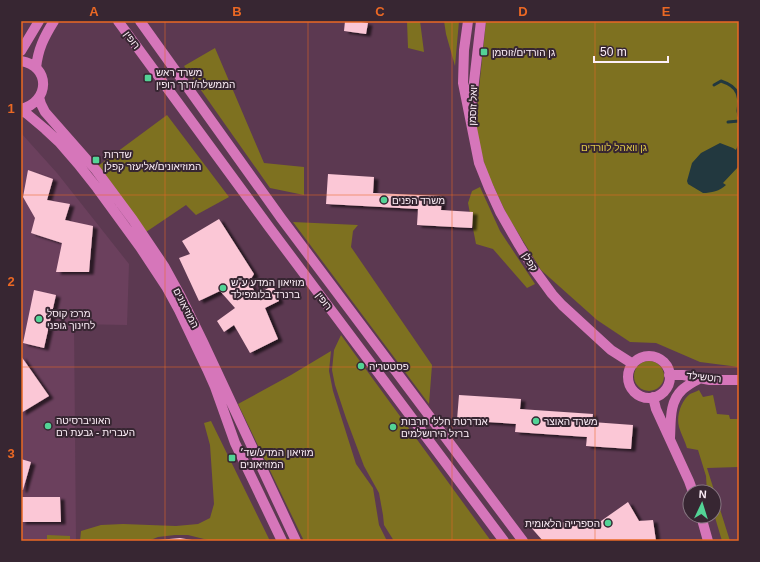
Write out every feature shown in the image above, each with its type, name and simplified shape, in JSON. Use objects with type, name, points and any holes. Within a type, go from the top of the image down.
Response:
[{"type":"street","points":[[21,51],[39,21]]},
{"type":"street","points":[[36,68],[37,56],[40,47],[54,21]]},
{"type":"street","name":"רופין","points":[[118,21],[278,239],[504,541]]},
{"type":"street","name":"רופין","points":[[140,21],[281,218],[523,541]]},
{"type":"street","name":"יואל זוסמן","points":[[468,21],[464,50],[463,83],[472,130]]},
{"type":"street","name":"יואל זוסמן","points":[[472,130],[471,110],[481,21]]},
{"type":"street","points":[[21,61],[36,68],[43,82],[43,89],[39,97],[32,105],[21,110]]},
{"type":"street","name":"המוזיאונים","points":[[39,97],[45,112],[96,170],[133,220],[164,266],[203,342],[296,541]]},
{"type":"street","name":"המוזיאונים","points":[[21,110],[46,129],[78,164],[140,247],[167,288],[208,369],[236,443],[282,541]]},
{"type":"street","name":"קפלן","points":[[472,130],[479,163],[489,188],[500,212],[533,268],[562,305],[610,350],[633,364]]},
{"type":"street","points":[[648,356],[655,357],[665,364],[669,375],[669,381],[664,391],[659,395],[648,398],[634,392],[628,381],[628,375],[633,364],[637,360],[648,356]]},
{"type":"street","name":"רוטשילד","points":[[669,375],[682,375],[705,379],[739,380]]},
{"type":"street","points":[[670,440],[672,409],[675,400],[683,390],[705,379]]},
{"type":"street","points":[[653,397],[656,409],[690,484]]},
{"type":"street","points":[[703,524],[708,541]]},
{"type":"shaded area","name":"האוניברסיטה העברית - גבעת רם","points":[[21,133],[57,173],[129,264],[127,325],[74,324],[76,541],[21,541]]},
{"type":"green space","points":[[407,21],[420,21],[424,52],[408,48]]},
{"type":"green space","points":[[444,21],[459,21],[455,66],[446,34]]},
{"type":"green space","name":"גן וואהל לוורדים","points":[[486,21],[739,21],[739,367],[700,362],[656,343],[630,342],[597,320],[541,270],[507,215],[486,170],[475,128]]},
{"type":"green space","points":[[215,48],[264,163],[304,167],[304,195],[270,188],[184,66]]},
{"type":"green space","points":[[167,115],[229,197],[196,215],[186,205],[146,232],[98,166]]},
{"type":"green space","points":[[480,187],[500,231],[535,284],[527,288],[493,249],[476,244],[468,203],[472,191]]},
{"type":"green space","points":[[293,222],[358,225],[353,231],[351,247],[432,365],[429,404]]},
{"type":"green space","points":[[341,335],[491,541],[394,541],[384,525],[379,493],[364,466],[335,385],[332,370],[334,350]]},
{"type":"green space","points":[[331,351],[329,371],[333,391],[356,464],[373,488],[379,525],[387,541],[304,541],[238,404]]},
{"type":"green space","points":[[649,361],[660,365],[664,376],[660,387],[649,391],[638,387],[634,376],[638,365]]},
{"type":"green space","points":[[699,390],[703,397],[713,395],[717,414],[729,415],[730,419],[739,419],[739,467],[707,468],[712,484],[706,484],[706,476],[698,450],[687,448],[678,423],[682,405],[690,394]]},
{"type":"green space","points":[[211,421],[270,541],[212,541],[188,535],[175,535],[158,537],[148,541],[80,541],[81,531],[101,525],[123,524],[176,526],[198,524],[210,518],[214,504],[210,445],[204,423]]},
{"type":"green space","points":[[722,516],[730,541],[722,541],[717,524],[722,524]]},
{"type":"green space","points":[[47,535],[70,536],[70,541],[47,541]]},
{"type":"water","points":[[720,143],[739,152],[739,166],[723,183],[726,185],[724,187],[709,193],[703,193],[688,184],[687,181],[692,163],[701,153]]},
{"type":"building","points":[[345,21],[368,23],[366,34],[344,31]]},
{"type":"building","points":[[28,170],[53,179],[47,200],[70,204],[65,220],[93,226],[89,272],[56,272],[62,243],[31,233],[35,218],[23,197]]},
{"type":"building","name":"משרד הפנים","points":[[328,174],[374,177],[373,193],[442,196],[441,210],[473,212],[472,228],[417,225],[418,209],[326,204]]},
{"type":"building","name":"מוזיאון המדע ע\"ש ברנרד בלומפילד","points":[[219,219],[254,274],[249,282],[257,295],[273,285],[279,301],[265,308],[278,339],[250,353],[234,325],[224,332],[217,321],[235,308],[220,291],[199,301],[179,258],[190,254],[182,241]]},
{"type":"building","name":"מרכז קוסל לחינוך גופני","points":[[34,290],[56,295],[44,348],[23,343]]},
{"type":"building","points":[[21,356],[49,396],[21,413]]},
{"type":"building","name":"משרד האוצר","points":[[459,395],[521,399],[520,409],[593,414],[592,422],[633,425],[631,449],[586,446],[587,437],[515,432],[516,424],[457,420]]},
{"type":"building","points":[[21,459],[31,462],[23,490],[21,490]]},
{"type":"building","points":[[21,497],[60,497],[61,522],[21,522]]},
{"type":"building","name":"הספרייה הלאומית","points":[[628,502],[639,521],[653,520],[656,541],[543,541],[528,524],[601,521]]},
{"type":"building","points":[[180,538],[192,541],[158,541],[158,540]]},
{"type":"waterway","points":[[714,85],[721,81],[728,84],[736,91],[739,100]]},
{"type":"waterway","points":[[739,102],[739,116]]},
{"type":"waterway","points":[[728,122],[739,121]]},
{"type":"waterway","points":[[737,151],[739,147]]},
{"type":"place","name":"גן הורדים/זוסמן","points":[[484,52]]},
{"type":"place","name":"משרד ראש הממשלה/דרך רופין","points":[[148,78]]},
{"type":"place","name":"שדרות המוזיאונים/אליעזר קפלן","points":[[96,160]]},
{"type":"place","name":"משרד הפנים","points":[[384,200]]},
{"type":"place","name":"מוזיאון המדע ע\"ש ברנרד בלומפילד","points":[[223,288]]},
{"type":"place","name":"מרכז קוסל לחינוך גופני","points":[[39,319]]},
{"type":"place","name":"פסטטריה","points":[[361,366]]},
{"type":"place","name":"משרד האוצר","points":[[536,421]]},
{"type":"place","name":"האוניברסיטה העברית - גבעת רם","points":[[48,426]]},
{"type":"place","name":"אנדרטת חללי חרבות ברזל הירושלמים","points":[[393,427]]},
{"type":"place","name":"מוזיאון המדע/שד׳ המוזיאונים","points":[[232,458]]},
{"type":"place","name":"הספרייה הלאומית","points":[[608,523]]}]
